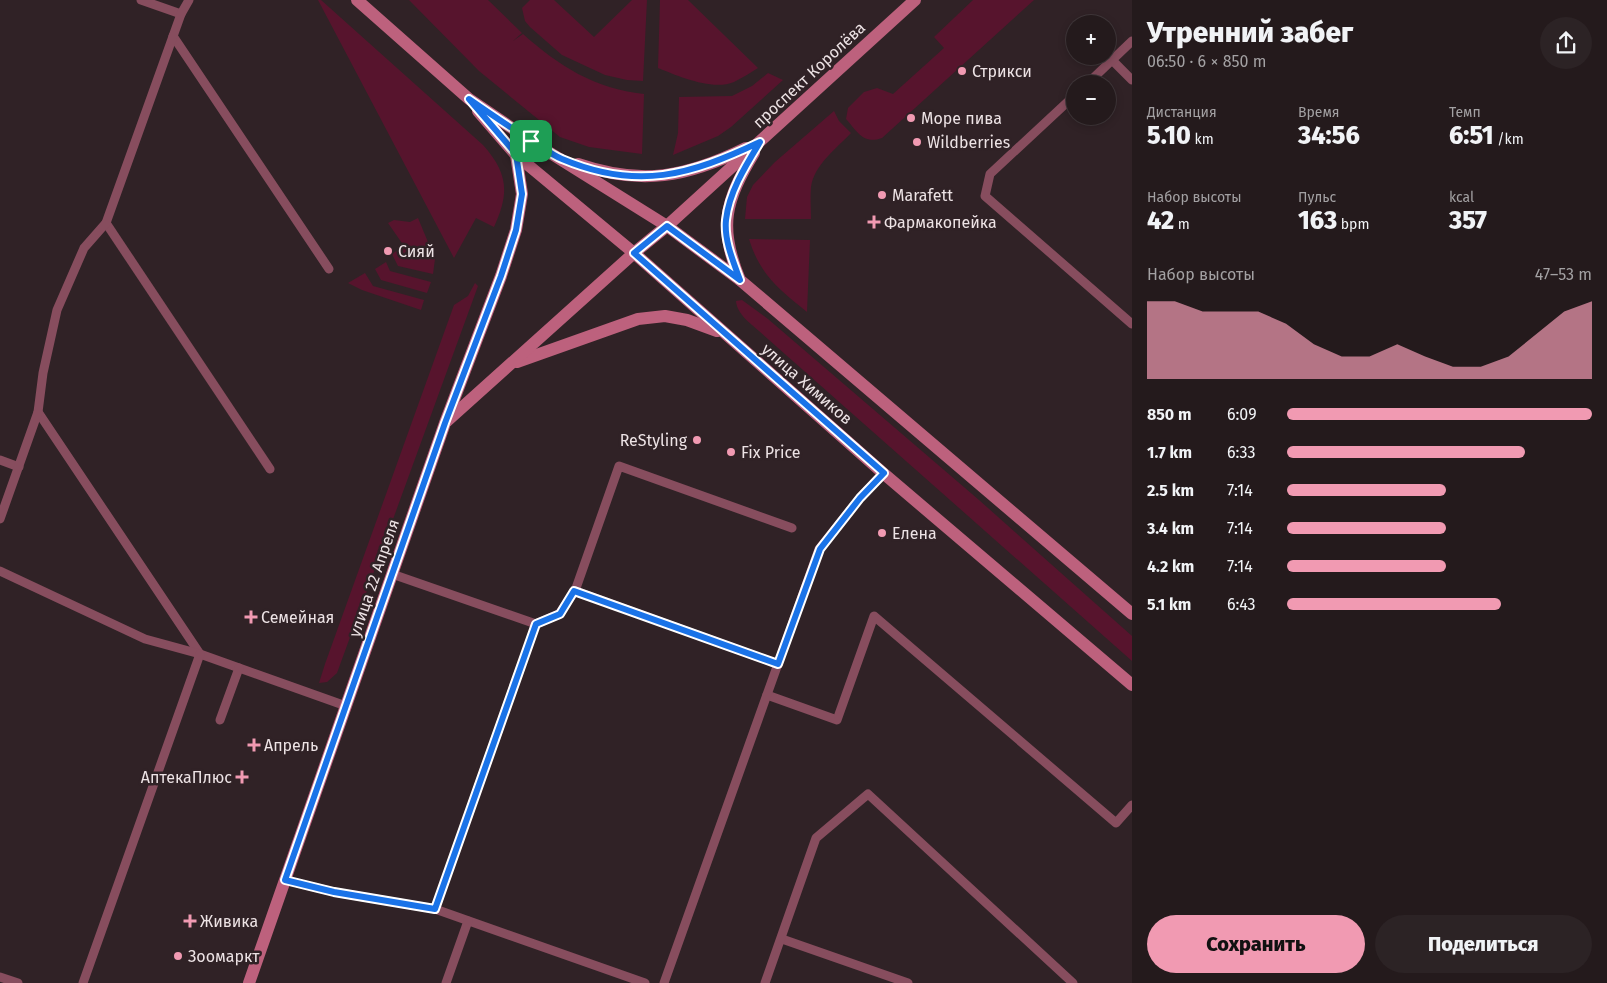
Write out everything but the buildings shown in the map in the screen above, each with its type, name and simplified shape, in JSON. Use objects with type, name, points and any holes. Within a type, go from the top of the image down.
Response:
[{"type":"main road","name":"улица Химиков","points":[[357,0],[469,99],[516,154],[634,253],[884,473],[1132,685]]},
{"type":"main road","name":"проспект Королёва","points":[[634,253],[667,226],[915,0]]},
{"type":"main road","name":"улица Химиков","points":[[469,99],[667,226],[740,280],[1132,614]]},
{"type":"main road","points":[[561,159],[605,172],[645,177],[683,172],[702,167],[760,142]]},
{"type":"main road","points":[[740,280],[728,242],[726,220],[736,185],[760,142]]},
{"type":"main road","points":[[445,423],[501,276],[516,230],[522,194],[516,154]]},
{"type":"main road","name":"улица 22 Апреля","points":[[249,983],[445,423],[634,253]]},
{"type":"main road","points":[[510,364],[638,319],[665,316],[687,320],[728,336]]},
{"type":"lane","points":[[141,0],[181,14]]},
{"type":"lane","points":[[0,519],[38,412],[43,373],[57,310],[84,248],[106,223],[181,14],[189,0]]},
{"type":"lane","points":[[173,36],[329,269]]},
{"type":"lane","points":[[1116,56],[1132,41]]},
{"type":"lane","points":[[1116,64],[1132,80]]},
{"type":"lane","points":[[1096,75],[1107,65]]},
{"type":"lane","points":[[1066,103],[990,174],[985,196],[1132,324]]},
{"type":"lane","points":[[106,223],[270,469]]},
{"type":"lane","points":[[38,412],[200,654]]},
{"type":"lane","points":[[0,460],[19,467]]},
{"type":"lane","points":[[392,574],[536,624],[560,614],[574,591],[619,466],[792,528]]},
{"type":"lane","points":[[664,983],[820,549],[860,498],[884,473]]},
{"type":"lane","points":[[0,572],[144,639],[200,654],[346,706]]},
{"type":"lane","points":[[574,591],[778,664]]},
{"type":"lane","points":[[767,695],[837,720],[874,616],[1116,823],[1132,805]]},
{"type":"lane","points":[[435,909],[536,624]]},
{"type":"lane","points":[[83,983],[200,654]]},
{"type":"lane","points":[[220,720],[238,668]]},
{"type":"lane","points":[[765,983],[816,838],[868,794],[1073,983]]},
{"type":"lane","points":[[285,880],[334,892],[435,909],[645,983]]},
{"type":"lane","points":[[446,983],[468,921]]},
{"type":"lane","points":[[782,939],[908,983]]},
{"type":"lane","points":[[0,976],[18,983]]},
{"type":"shaded area","points":[[318,0],[321,0],[483,145],[498,165],[504,184],[504,194],[494,227],[476,218],[454,258]]},
{"type":"shaded area","points":[[409,0],[488,0],[522,33],[513,41],[523,34],[564,66],[579,74],[609,87],[644,94],[642,154],[589,147],[560,137],[479,71]]},
{"type":"shaded area","points":[[530,0],[554,0],[594,37],[632,0],[647,0],[643,81],[627,80],[605,75],[562,55],[525,21],[522,8]]},
{"type":"shaded area","points":[[660,0],[688,0],[758,68],[734,82],[716,85],[695,81],[658,68]]},
{"type":"shaded area","points":[[973,0],[1034,0],[882,138],[870,140],[861,136],[846,119],[848,108],[864,92],[877,88],[893,94],[944,48],[934,37]]},
{"type":"shaded area","points":[[768,73],[783,80],[731,127],[718,136],[673,155],[678,133],[679,97],[732,96],[752,86]]},
{"type":"shaded area","points":[[834,111],[839,121],[851,133],[826,158],[816,172],[811,187],[811,219],[745,219],[747,197],[753,185],[775,162]]},
{"type":"shaded area","points":[[418,218],[435,259],[433,274],[398,266],[392,254],[404,246],[388,223],[394,220],[410,222]]},
{"type":"shaded area","points":[[749,239],[810,240],[807,312],[779,288],[765,272]]},
{"type":"shaded area","points":[[386,262],[390,271],[431,282],[427,293],[381,280],[375,269]]},
{"type":"shaded area","points":[[365,273],[373,286],[424,300],[421,310],[362,290],[348,283]]},
{"type":"shaded area","points":[[475,283],[478,286],[337,673],[327,682],[319,683],[454,305],[468,296]]},
{"type":"shaded area","points":[[742,300],[768,319],[979,500],[1132,636],[1132,661],[748,321],[741,314],[737,306],[736,301]]},
{"type":"place","name":"Стрикси","points":[[962,71]]},
{"type":"place","name":"Море пива","points":[[911,118]]},
{"type":"place","name":"Wildberries","points":[[917,142]]},
{"type":"place","name":"Marafett","points":[[882,195]]},
{"type":"place","name":"Фармакопейка","points":[[874,222]]},
{"type":"place","name":"Сияй","points":[[388,251]]},
{"type":"place","name":"ReStyling","points":[[697,440]]},
{"type":"place","name":"Fix Price","points":[[731,452]]},
{"type":"place","name":"Елена","points":[[882,533]]},
{"type":"place","name":"Семейная","points":[[251,617]]},
{"type":"place","name":"Апрель","points":[[254,745]]},
{"type":"place","name":"АптекаПлюс","points":[[242,777]]},
{"type":"place","name":"Живика","points":[[190,921]]},
{"type":"place","name":"Зоомаркт","points":[[178,956]]},
{"type":"route","points":[[469,99],[531,141],[561,159],[588,168],[620,175],[645,177],[667,175],[702,167],[760,142],[736,185],[726,220],[728,242],[740,280],[667,226],[634,253],[884,473],[860,498],[820,549],[778,664],[574,591],[560,614],[536,624],[435,909],[334,892],[285,880],[445,423],[501,276],[516,230],[522,194],[516,154],[469,99]]}]
